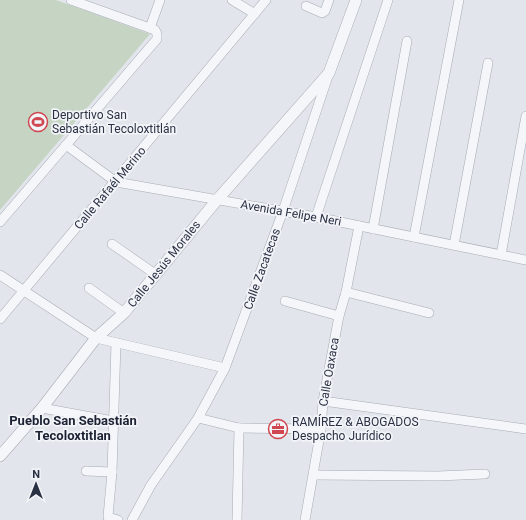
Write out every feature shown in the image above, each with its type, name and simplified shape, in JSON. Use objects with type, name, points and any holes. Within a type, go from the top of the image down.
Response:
[{"type":"street","points":[[0,222],[157,39],[157,34],[150,28],[71,0]]},
{"type":"street","points":[[150,28],[160,0]]},
{"type":"street","points":[[232,0],[255,14]]},
{"type":"street","name":"Calle Rafaél Merino","points":[[0,319],[116,182],[266,0]]},
{"type":"street","points":[[306,6],[322,13],[325,11],[329,0]]},
{"type":"street","name":"Calle Zacatecas","points":[[132,520],[151,485],[198,418],[224,368],[283,211],[329,73],[356,0]]},
{"type":"street","points":[[316,217],[388,0]]},
{"type":"street","points":[[414,237],[459,0]]},
{"type":"street","points":[[373,229],[407,41]]},
{"type":"street","points":[[454,245],[488,63]]},
{"type":"street","name":"Calle Jesús Morales","points":[[0,456],[42,408],[96,338],[124,313],[217,200],[329,73]]},
{"type":"street","points":[[501,255],[526,116]]},
{"type":"street","name":"Avenida Felipe Neri","points":[[66,145],[116,182],[316,217],[526,260]]},
{"type":"street","name":"Calle Oaxaca","points":[[305,520],[321,429],[323,401],[339,316],[346,292],[360,226]]},
{"type":"street","points":[[112,244],[155,274]]},
{"type":"street","points":[[0,275],[96,338],[224,368]]},
{"type":"street","points":[[89,288],[124,313]]},
{"type":"street","points":[[346,292],[429,312]]},
{"type":"street","points":[[285,301],[339,316]]},
{"type":"street","points":[[116,343],[112,472],[108,517],[118,520]]},
{"type":"street","points":[[323,401],[526,429]]},
{"type":"street","points":[[42,408],[113,421]]},
{"type":"street","points":[[198,418],[239,428],[321,429]]},
{"type":"street","points":[[237,520],[239,428]]},
{"type":"street","points":[[86,470],[112,472]]},
{"type":"street","points":[[314,475],[438,476],[485,474]]},
{"type":"green space","name":"Deportivo San Sebastián Tecoloxtitlán","points":[[0,0],[56,0],[150,34],[0,210]]},
{"type":"place","name":"Deportivo San Sebastián Tecoloxtitlán","points":[[38,122]]},
{"type":"place","name":"RAMÍREZ & ABOGADOS Despacho Jurídico","points":[[278,429]]},
{"type":"district","name":"Pueblo San Sebastián Tecoloxtitlan","points":[[73,428]]}]
